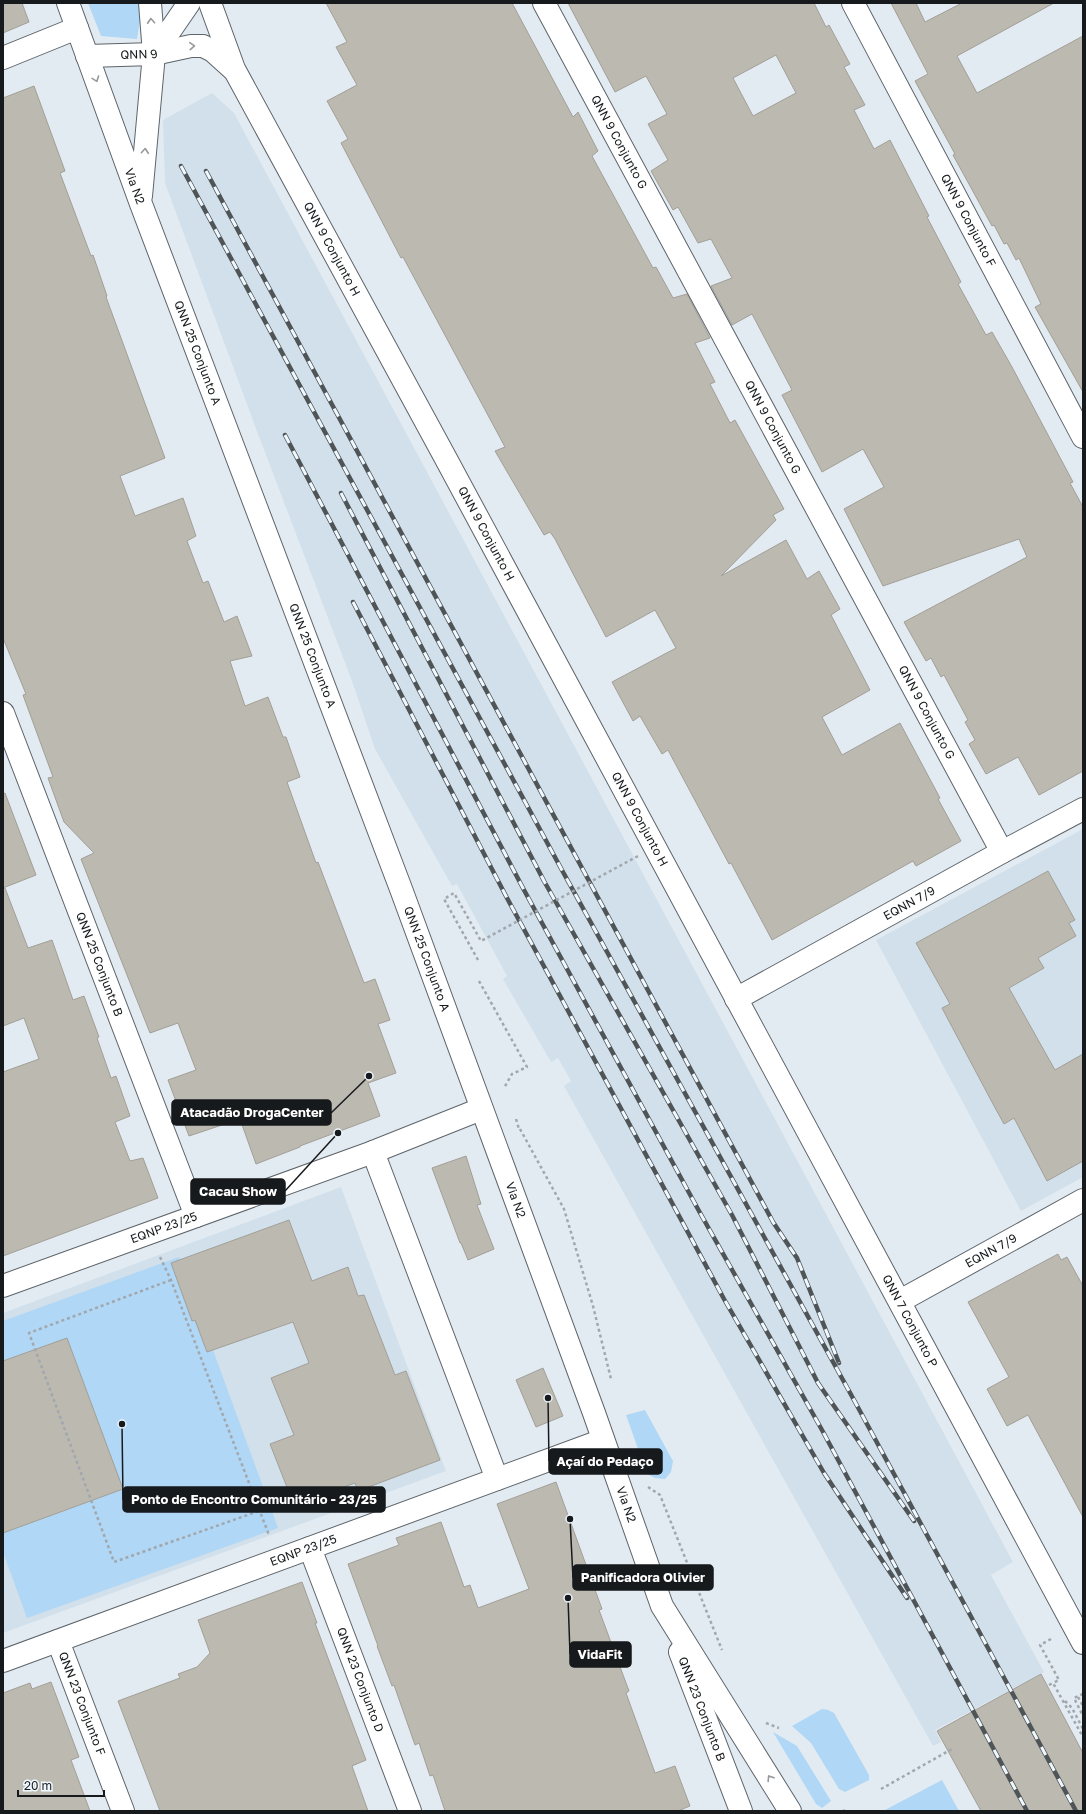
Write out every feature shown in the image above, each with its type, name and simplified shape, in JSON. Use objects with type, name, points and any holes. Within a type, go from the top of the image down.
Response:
[{"type":"street","name":"Via N2","points":[[68,3],[141,204]]},
{"type":"street","name":"Via N2","points":[[141,204],[154,54],[150,3]]},
{"type":"street","name":"QNN 9","points":[[82,42],[154,54],[188,3]]},
{"type":"street","name":"QNN 9 Conjunto H","points":[[210,3],[234,69],[449,464],[736,999]]},
{"type":"street","name":"QNN 9 Conjunto G","points":[[544,3],[1002,852]]},
{"type":"street","name":"QNN 9 Conjunto F","points":[[853,3],[1083,437]]},
{"type":"street","points":[[3,58],[56,37],[82,42]]},
{"type":"street","name":"QNN 9 Conjunto H","points":[[154,54],[190,46],[202,46],[213,51],[234,69]]},
{"type":"street","name":"QNN 25 Conjunto A","points":[[141,204],[401,889],[481,1109]]},
{"type":"street","name":"QNN 25 Conjunto B","points":[[3,713],[196,1216]]},
{"type":"street","name":"EQNN 7/9","points":[[736,999],[1083,809]]},
{"type":"street","name":"QNN 7 Conjunto P","points":[[736,999],[1083,1643]]},
{"type":"street","name":"Via N2","points":[[481,1109],[603,1440],[662,1606],[790,1811]]},
{"type":"street","name":"EQNP 23/25","points":[[3,1286],[373,1152],[481,1109]]},
{"type":"street","points":[[373,1152],[497,1479]]},
{"type":"street","name":"EQNN 7/9","points":[[900,1301],[1083,1200]]},
{"type":"street","name":"EQNP 23/25","points":[[3,1661],[603,1440]]},
{"type":"street","name":"QNN 23 Conjunto D","points":[[310,1548],[410,1811]]},
{"type":"street","name":"QNN 23 Conjunto B","points":[[662,1606],[741,1811]]},
{"type":"street","name":"QNN 23 Conjunto F","points":[[58,1641],[123,1811]]},
{"type":"path","points":[[478,960],[444,899],[454,894],[481,941],[638,856]]},
{"type":"path","points":[[478,981],[527,1067],[512,1074],[503,1087],[506,1094]]},
{"type":"path","points":[[514,1115],[520,1129],[564,1209],[593,1306],[612,1381]]},
{"type":"path","points":[[493,1141],[520,1129]]},
{"type":"path","points":[[148,1233],[171,1280],[278,1560]]},
{"type":"path","points":[[171,1280],[29,1333],[91,1503],[114,1562],[259,1511]]},
{"type":"path","points":[[647,1486],[660,1495],[723,1653]]},
{"type":"path","points":[[1049,1685],[1059,1680],[1040,1644],[1052,1638]]},
{"type":"path","points":[[1053,1683],[1083,1737]]},
{"type":"path","points":[[1083,1694],[1074,1698],[1083,1716]]},
{"type":"path","points":[[1078,1696],[1083,1706]]},
{"type":"path","points":[[1062,1698],[1072,1708],[1083,1729]]},
{"type":"path","points":[[765,1722],[779,1728]]},
{"type":"path","points":[[881,1789],[952,1749]]},
{"type":"shaded area","points":[[88,3],[139,3],[140,20],[137,39],[101,36]]},
{"type":"shaded area","points":[[212,93],[234,113],[1013,1562],[991,1575],[1044,1672],[935,1730],[941,1742],[933,1746],[564,1086],[571,1081],[558,1058],[551,1062],[503,979],[507,976],[457,884],[452,886],[375,749],[352,681],[165,183],[163,120]]},
{"type":"shaded area","points":[[1083,829],[1083,1177],[1021,1211],[876,940]]},
{"type":"shaded area","points":[[341,1187],[446,1471],[3,1633],[3,1313]]},
{"type":"shaded area","points":[[179,1257],[278,1528],[27,1618],[3,1552],[3,1321]]},
{"type":"shaded area","points":[[645,1410],[673,1461],[671,1472],[665,1479],[655,1478],[647,1474],[626,1415]]},
{"type":"shaded area","points":[[822,1709],[834,1713],[869,1775],[869,1780],[845,1792],[839,1789],[811,1743],[792,1726]]},
{"type":"shaded area","points":[[773,1732],[797,1746],[831,1801],[822,1808],[816,1804]]},
{"type":"shaded area","points":[[942,1780],[959,1811],[883,1811]]},
{"type":"building","points":[[3,3],[22,3],[29,22],[3,33]]},
{"type":"building","points":[[326,3],[512,3],[573,117],[578,112],[598,151],[592,156],[653,268],[656,267],[673,298],[687,294],[710,338],[695,343],[715,382],[710,384],[730,423],[735,420],[784,509],[773,515],[776,520],[721,576],[786,540],[807,579],[819,571],[840,609],[831,615],[870,690],[822,717],[842,755],[900,723],[961,841],[916,866],[913,861],[772,940],[731,863],[729,864],[668,750],[662,754],[640,716],[633,721],[612,682],[676,648],[655,610],[606,637],[555,539],[550,532],[544,535],[495,451],[505,447],[403,257],[401,258],[341,143],[348,139],[327,101],[357,85],[336,47],[347,42]]},
{"type":"building","points":[[568,3],[814,3],[826,27],[829,25],[850,64],[844,67],[865,105],[854,110],[874,149],[890,140],[929,216],[927,217],[961,282],[958,284],[986,335],[992,332],[1012,367],[1073,482],[1070,483],[1083,507],[1083,771],[1039,795],[1018,757],[986,774],[969,744],[975,740],[965,722],[968,720],[944,675],[941,677],[931,658],[926,661],[904,622],[1027,557],[1019,539],[883,586],[844,509],[884,487],[863,449],[822,472],[782,395],[792,390],[752,314],[732,325],[711,286],[732,278],[711,239],[698,243],[678,207],[673,210],[651,171],[668,160],[648,124],[667,114],[646,76],[615,92]],"holes":[[[776,55],[796,93],[753,116],[733,78]]]},
{"type":"building","points":[[891,3],[916,3],[925,22],[962,3],[1054,3],[957,56],[977,93],[1083,36],[1083,392],[1035,307],[1041,304],[1019,258],[1016,260],[1007,243],[1004,244],[994,225],[992,226],[915,81],[928,74]]},
{"type":"building","points":[[34,86],[65,171],[60,173],[91,256],[93,255],[107,296],[106,297],[165,458],[120,476],[135,516],[183,498],[196,536],[187,541],[203,583],[208,581],[224,622],[237,616],[252,656],[230,661],[245,706],[268,697],[283,737],[286,737],[300,777],[287,782],[316,863],[318,862],[364,983],[375,979],[390,1020],[378,1024],[396,1073],[368,1083],[380,1116],[256,1164],[240,1119],[189,1136],[168,1080],[196,1070],[178,1023],[150,1033],[81,859],[94,853],[64,822],[48,778],[53,777],[23,695],[26,694],[3,638],[3,98]]},
{"type":"building","points":[[5,793],[36,875],[3,888],[3,794]]},
{"type":"building","points":[[1048,871],[1075,920],[1069,923],[1076,936],[1038,958],[1044,968],[1009,988],[1055,1070],[1083,1054],[1083,1161],[1047,1181],[1014,1118],[1004,1124],[942,1008],[950,1004],[916,943]]},
{"type":"building","points":[[5,888],[28,948],[52,940],[73,1000],[84,996],[99,1037],[97,1038],[111,1078],[116,1076],[130,1116],[115,1122],[130,1161],[143,1158],[158,1198],[3,1256],[3,1072],[39,1059],[24,1018],[3,1026],[3,889]]},
{"type":"building","points":[[466,1156],[481,1204],[477,1205],[494,1249],[468,1260],[460,1243],[432,1168]]},
{"type":"building","points":[[289,1220],[312,1281],[348,1267],[358,1296],[364,1295],[395,1375],[406,1371],[440,1460],[358,1491],[355,1483],[294,1505],[270,1444],[294,1435],[271,1378],[309,1363],[293,1322],[207,1352],[195,1320],[192,1321],[171,1263]]},
{"type":"building","points":[[1058,1254],[1061,1260],[1067,1257],[1083,1286],[1083,1517],[1028,1415],[1007,1426],[987,1389],[1009,1377],[968,1302]]},
{"type":"building","points":[[67,1338],[123,1489],[3,1533],[3,1361]]},
{"type":"building","points":[[543,1368],[563,1416],[536,1427],[516,1380]]},
{"type":"building","points":[[556,1482],[602,1609],[599,1610],[629,1691],[626,1693],[655,1773],[675,1766],[690,1806],[678,1811],[445,1811],[433,1775],[430,1776],[419,1743],[415,1745],[394,1685],[392,1686],[377,1646],[348,1564],[399,1545],[396,1538],[441,1522],[464,1587],[470,1585],[478,1608],[529,1589],[497,1504]]},
{"type":"building","points":[[302,1582],[317,1623],[315,1623],[366,1760],[352,1766],[368,1811],[160,1811],[118,1701],[180,1678],[178,1674],[197,1667],[210,1653],[198,1620]]},
{"type":"building","points":[[1041,1674],[1083,1753],[1083,1811],[981,1811],[937,1731]]},
{"type":"building","points":[[51,1682],[79,1757],[71,1760],[90,1811],[3,1811],[3,1693],[30,1683],[32,1689]]},
{"type":"railway","points":[[181,166],[563,872],[854,1400],[1076,1811]]},
{"type":"railway","points":[[206,171],[773,1222],[797,1258],[839,1363]]},
{"type":"railway","points":[[285,435],[524,890],[699,1211],[822,1430],[1027,1811]]},
{"type":"railway","points":[[341,493],[544,881],[732,1215],[818,1383],[914,1521]]},
{"type":"railway","points":[[353,602],[507,898],[724,1299],[824,1473],[907,1598]]},
{"type":"place","name":"Atacadão DrogaCenter","points":[[369,1076]]},
{"type":"place","name":"Cacau Show","points":[[338,1133]]},
{"type":"place","name":"Açaí do Pedaço","points":[[548,1398]]},
{"type":"place","name":"Ponto de Encontro Comunitário - 23/25","points":[[122,1424]]},
{"type":"place","name":"Panificadora Olivier","points":[[570,1519]]},
{"type":"place","name":"VidaFit","points":[[568,1598]]}]
